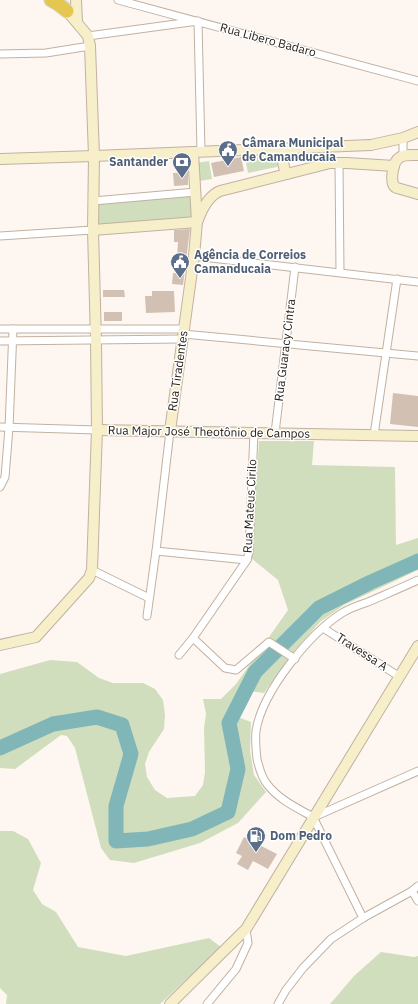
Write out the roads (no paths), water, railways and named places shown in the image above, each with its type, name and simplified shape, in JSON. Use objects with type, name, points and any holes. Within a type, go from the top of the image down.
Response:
[{"type":"highway","points":[[51,0],[65,6]]},
{"type":"main road","points":[[76,0],[77,22]]},
{"type":"main road","points":[[0,646],[36,637],[89,578],[92,570],[97,430],[93,230],[94,156],[89,41],[65,6]]},
{"type":"main road","points":[[0,159],[371,145],[403,138],[418,132]]},
{"type":"main road","points":[[335,146],[338,150],[339,163]]},
{"type":"main road","points":[[284,148],[282,155],[286,174]]},
{"type":"main road","name":"Rua Tiradentes","points":[[170,431],[194,256],[197,222],[197,152]]},
{"type":"main road","points":[[418,155],[403,156],[396,161],[394,166],[393,182],[395,187],[418,194]]},
{"type":"main road","points":[[93,230],[197,222],[211,196],[215,193],[330,163],[394,166]]},
{"type":"main road","name":"Rua Major José Theotônio de Campos","points":[[97,430],[418,436]]},
{"type":"main road","points":[[170,1004],[246,929],[418,646]]},
{"type":"street","name":"Rua Libero Badaro","points":[[118,0],[418,81]]},
{"type":"street","points":[[0,54],[46,53],[89,41],[198,21],[197,152]]},
{"type":"street","points":[[403,138],[403,156]]},
{"type":"street","points":[[339,163],[340,272]]},
{"type":"street","points":[[93,201],[196,192]]},
{"type":"street","points":[[0,236],[93,230]]},
{"type":"street","points":[[194,256],[418,282]]},
{"type":"street","name":"Rua Guaracy Cintra","points":[[275,433],[295,267]]},
{"type":"street","points":[[374,435],[397,279]]},
{"type":"street","points":[[0,329],[95,328],[183,334],[418,356]]},
{"type":"street","points":[[0,487],[5,477],[9,428],[13,329]]},
{"type":"street","points":[[0,341],[96,341],[183,334]]},
{"type":"street","name":"Rua Major José Theotônio de Campos","points":[[0,427],[97,430]]},
{"type":"street","name":"Rua Tiradentes","points":[[147,616],[170,431]]},
{"type":"street","name":"Rua Mateus Cirilo","points":[[180,655],[247,560],[249,552],[254,432]]},
{"type":"street","points":[[156,551],[247,560]]},
{"type":"street","points":[[92,570],[149,598]]},
{"type":"street","points":[[363,918],[313,818],[280,798],[266,784],[259,769],[256,751],[256,732],[260,718],[274,687],[295,659],[323,628],[343,612],[418,580]]},
{"type":"street","name":"Travessa A","points":[[323,628],[400,677]]},
{"type":"street","points":[[193,638],[225,668],[236,670],[269,642],[295,659]]},
{"type":"street","points":[[313,818],[418,771]]},
{"type":"street","points":[[278,1004],[286,990],[303,968],[331,939],[363,918],[415,888],[418,901]]},
{"type":"street","points":[[207,1004],[236,969],[248,944],[246,929]]},
{"type":"waterway","points":[[0,748],[53,724],[97,717],[122,725],[131,754],[116,806],[116,841],[148,839],[192,829],[228,812],[238,769],[229,723],[255,672],[319,608],[418,561]]},
{"type":"place","name":"Câmara Municipal de Camanducaia","points":[[228,167]]},
{"type":"place","name":"Santander","points":[[182,179]]},
{"type":"place","name":"Agência de Correios Camanducaia","points":[[180,279]]},
{"type":"place","name":"Dom Pedro","points":[[256,853]]}]
